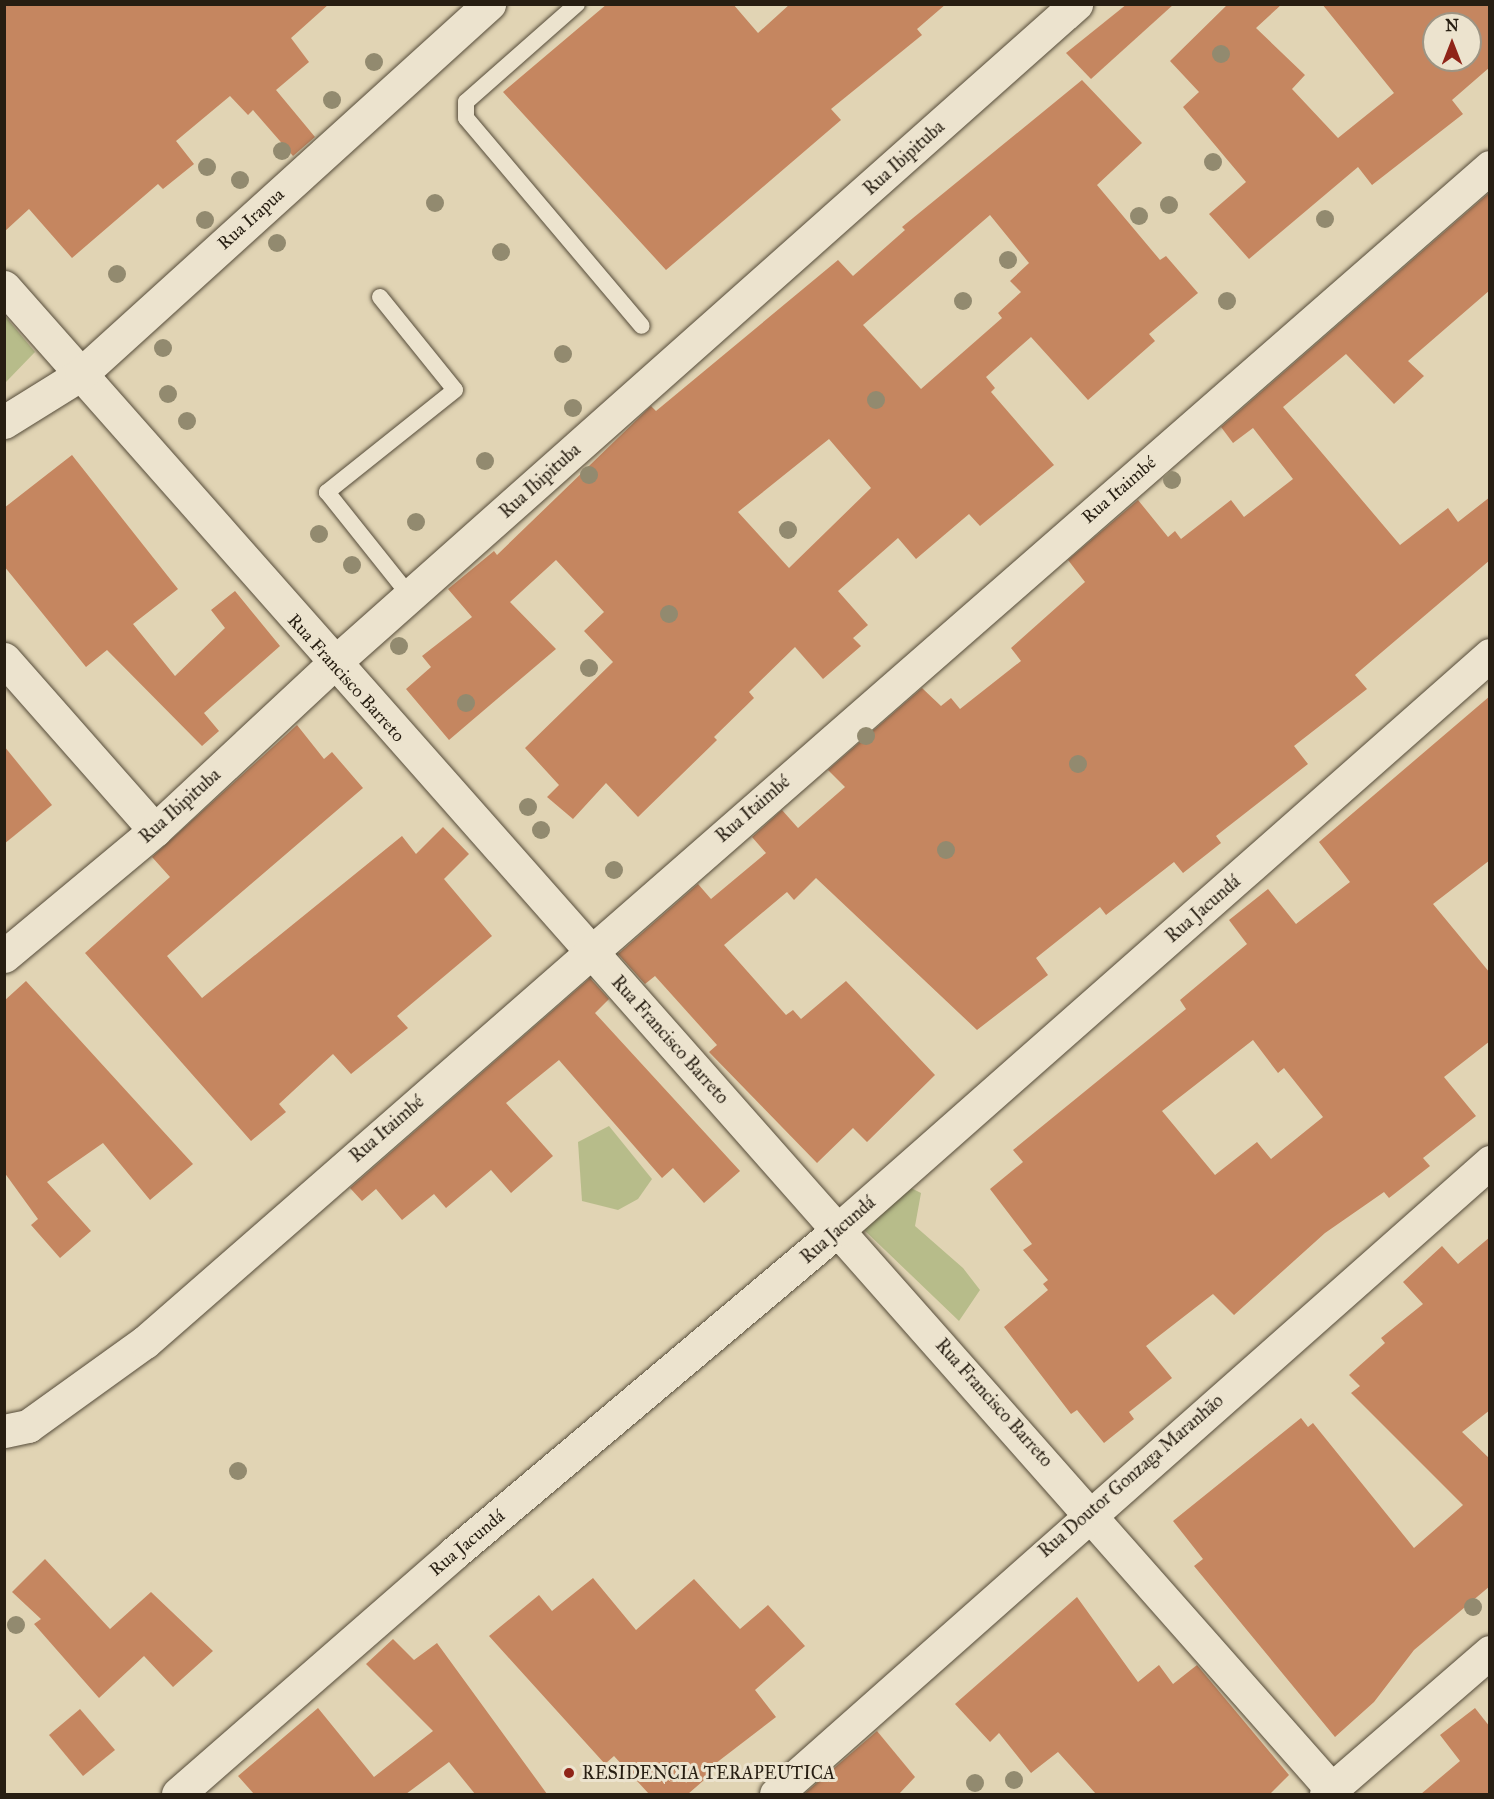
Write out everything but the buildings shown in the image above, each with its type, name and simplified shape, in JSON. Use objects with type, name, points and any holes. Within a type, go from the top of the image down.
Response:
[{"type":"street","name":"Rua Irapua","points":[[4,422],[81,374],[489,4]]},
{"type":"street","name":"Rua Ibipituba","points":[[4,956],[155,830],[333,664],[1076,4]]},
{"type":"street","name":"Rua Itaimbé","points":[[4,1431],[28,1426],[55,1409],[145,1342],[1490,167]]},
{"type":"street","name":"Rua Francisco Barreto","points":[[4,287],[333,664],[1090,1512],[1331,1793]]},
{"type":"street","name":"Rua Jacundá","points":[[178,1794],[454,1553],[839,1229],[1490,655]]},
{"type":"street","points":[[4,659],[155,830]]},
{"type":"street","name":"Rua Doutor Gonzaga Maranhão","points":[[776,1794],[1090,1512],[1490,1162]]},
{"type":"street","points":[[1331,1793],[1490,1652]]},
{"type":"lane","points":[[577,4],[466,102],[466,118],[642,326]]},
{"type":"lane","points":[[380,297],[455,390],[327,492],[411,596]]},
{"type":"green space","points":[[5,316],[35,352],[4,383]]},
{"type":"green space","points":[[609,1126],[652,1179],[638,1199],[618,1210],[582,1201],[578,1142]]},
{"type":"green space","points":[[911,1188],[921,1193],[915,1226],[963,1268],[980,1290],[959,1321],[861,1227]]},
{"type":"place","name":"RESIDENCIA TERAPEUTICA","points":[[569,1773]]}]
